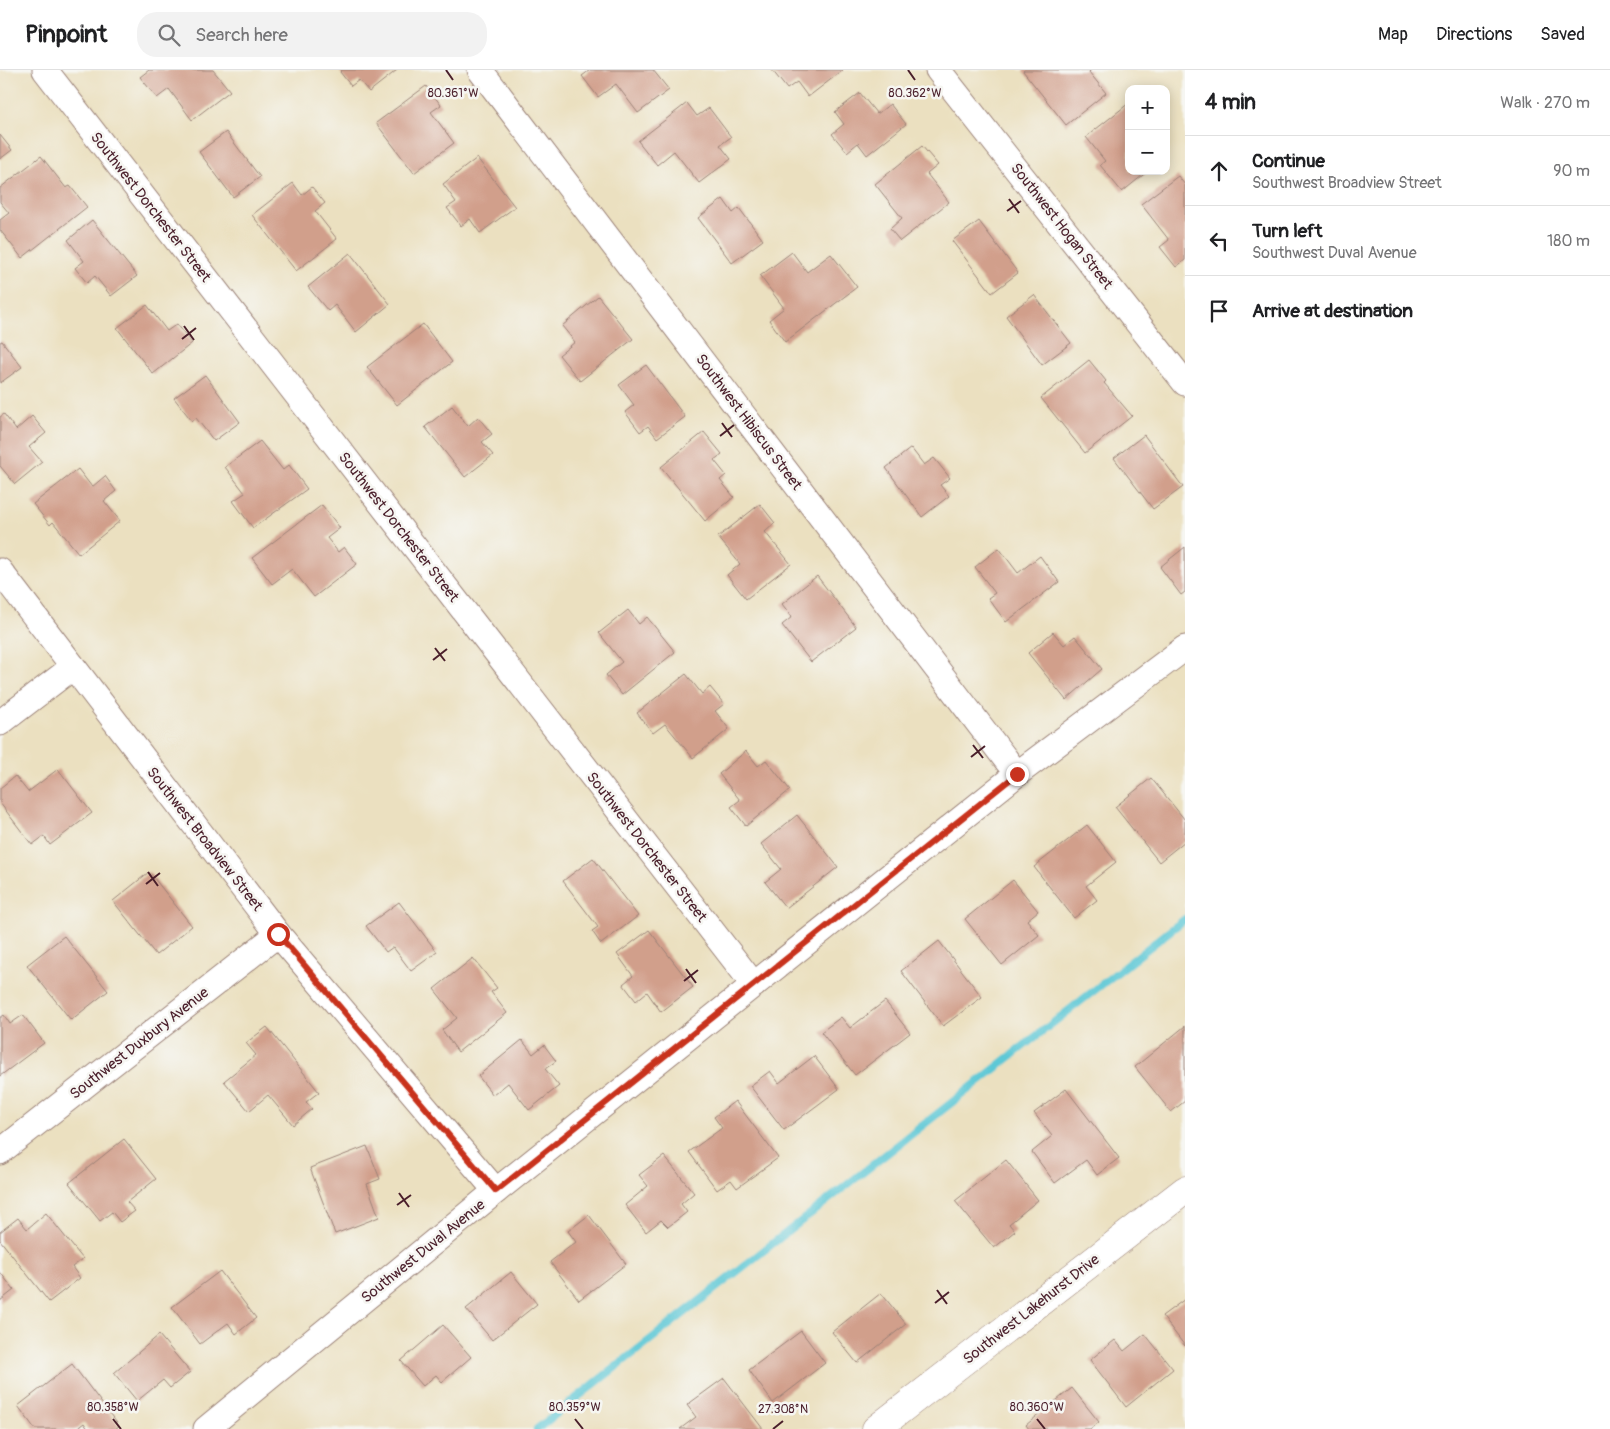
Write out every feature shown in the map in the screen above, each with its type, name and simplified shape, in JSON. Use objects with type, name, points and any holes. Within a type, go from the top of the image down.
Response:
[{"type":"street","name":"Southwest Dorchester Street","points":[[44,70],[754,985]]},
{"type":"street","name":"Southwest Hibiscus Street","points":[[480,70],[1017,774]]},
{"type":"street","name":"Southwest Hogan Street","points":[[938,70],[1185,383]]},
{"type":"street","name":"Southwest Broadview Street","points":[[0,571],[278,934],[496,1191]]},
{"type":"street","name":"Southwest Duval Avenue","points":[[222,1424],[496,1191],[1017,774],[1185,648]]},
{"type":"street","points":[[0,724],[73,667]]},
{"type":"street","name":"Southwest Duxbury Avenue","points":[[0,1152],[278,934]]},
{"type":"street","name":"Southwest Lakehurst Drive","points":[[876,1429],[1185,1190]]},
{"type":"building","points":[[149,70],[213,70],[230,91],[192,120],[169,89],[157,98],[140,77]]},
{"type":"building","points":[[342,70],[397,70],[369,92],[359,80],[351,86],[340,72]]},
{"type":"building","points":[[590,70],[653,70],[669,90],[638,113],[616,84],[598,97],[582,76]]},
{"type":"building","points":[[772,70],[843,70],[808,97],[797,82],[787,89]]},
{"type":"building","points":[[1024,70],[1091,70],[1089,72],[1106,93],[1066,125]]},
{"type":"building","points":[[426,86],[441,105],[431,112],[454,143],[414,173],[376,123]]},
{"type":"building","points":[[860,93],[877,114],[890,104],[906,124],[867,155],[858,143],[847,152],[832,134],[844,124],[835,112]]},
{"type":"building","points":[[687,103],[697,116],[709,108],[731,137],[720,145],[731,159],[699,183],[674,151],[657,165],[638,141]]},
{"type":"building","points":[[1125,106],[1125,175],[1143,175],[1122,192],[1100,165],[1105,161],[1086,137]]},
{"type":"building","points":[[226,132],[260,177],[233,197],[199,152]]},
{"type":"building","points":[[0,135],[12,150],[0,159]]},
{"type":"building","points":[[922,146],[938,165],[927,174],[949,202],[900,241],[890,229],[902,218],[875,184]]},
{"type":"building","points":[[41,156],[66,188],[70,186],[87,207],[22,258],[0,230],[0,220],[9,213],[0,202],[0,188]]},
{"type":"building","points":[[477,158],[515,207],[480,233],[470,219],[461,226],[447,208],[456,202],[443,184]]},
{"type":"building","points":[[1178,176],[1185,185],[1185,260],[1176,267],[1160,247],[1169,240],[1141,204]]},
{"type":"building","points":[[293,183],[302,195],[312,187],[325,203],[315,211],[337,239],[296,271],[252,215]]},
{"type":"building","points":[[723,199],[733,213],[739,208],[763,240],[732,263],[698,218]]},
{"type":"building","points":[[92,220],[137,276],[111,296],[95,276],[87,283],[75,268],[84,261],[68,240]]},
{"type":"building","points":[[979,221],[1018,273],[992,293],[952,241]]},
{"type":"building","points":[[792,252],[807,272],[831,254],[857,287],[785,342],[769,320],[784,308],[760,276]]},
{"type":"building","points":[[350,253],[390,304],[356,332],[335,305],[328,311],[308,287]]},
{"type":"building","points":[[1034,295],[1071,343],[1042,365],[1006,316]]},
{"type":"building","points":[[598,296],[633,339],[580,381],[559,355],[575,342],[562,326]]},
{"type":"building","points":[[147,305],[167,331],[177,324],[192,343],[153,374],[117,328]]},
{"type":"building","points":[[423,324],[452,362],[397,405],[367,367]]},
{"type":"building","points":[[2,341],[22,367],[0,383],[0,342]]},
{"type":"building","points":[[1089,360],[1106,381],[1104,383],[1132,416],[1085,453],[1041,398]]},
{"type":"building","points":[[646,365],[685,417],[657,438],[648,426],[640,432],[625,412],[634,405],[619,385]]},
{"type":"building","points":[[205,375],[240,422],[214,441],[196,418],[192,421],[174,398]]},
{"type":"building","points":[[452,406],[468,426],[478,417],[492,434],[482,442],[493,455],[465,477],[425,427]]},
{"type":"building","points":[[4,414],[16,430],[32,416],[46,433],[29,447],[42,462],[15,484],[0,466],[0,417]]},
{"type":"building","points":[[704,432],[722,454],[714,460],[726,475],[720,480],[734,497],[705,521],[661,467]]},
{"type":"building","points":[[1144,435],[1183,487],[1153,509],[1114,458]]},
{"type":"building","points":[[260,441],[283,470],[289,465],[307,489],[253,528],[233,501],[245,493],[225,467]]},
{"type":"building","points":[[911,448],[924,465],[934,458],[950,478],[940,485],[949,496],[922,517],[886,468]]},
{"type":"building","points":[[78,469],[92,487],[105,476],[116,491],[104,501],[120,521],[79,554],[53,522],[50,525],[33,504]]},
{"type":"building","points":[[760,504],[775,523],[765,532],[791,564],[746,599],[727,575],[740,564],[718,537]]},
{"type":"building","points":[[322,505],[340,528],[327,538],[338,552],[344,547],[357,564],[314,597],[292,569],[272,584],[252,558]]},
{"type":"building","points":[[1185,547],[1185,592],[1181,595],[1160,567]]},
{"type":"building","points":[[999,548],[1018,573],[1040,556],[1059,582],[1006,622],[988,598],[995,593],[975,567]]},
{"type":"building","points":[[817,576],[856,627],[811,662],[782,625],[792,617],[782,604]]},
{"type":"building","points":[[628,610],[639,624],[647,617],[675,652],[622,695],[606,675],[622,662],[599,633]]},
{"type":"building","points":[[1053,632],[1064,645],[1075,636],[1102,669],[1066,700],[1028,653]]},
{"type":"building","points":[[686,674],[702,694],[710,687],[724,704],[715,711],[729,729],[693,758],[665,724],[653,733],[637,713]]},
{"type":"building","points":[[746,751],[758,766],[766,760],[790,790],[746,826],[731,807],[740,800],[719,774]]},
{"type":"building","points":[[58,769],[92,813],[50,845],[44,836],[32,845],[0,803],[0,788],[15,776],[28,792]]},
{"type":"building","points":[[1151,778],[1185,820],[1185,841],[1159,862],[1115,807]]},
{"type":"building","points":[[797,815],[838,867],[786,908],[765,882],[781,869],[761,844]]},
{"type":"building","points":[[1087,825],[1116,862],[1086,886],[1097,900],[1074,918],[1034,867]]},
{"type":"building","points":[[593,858],[638,916],[601,944],[592,931],[598,927],[563,881]]},
{"type":"building","points":[[149,872],[192,926],[156,955],[113,901]]},
{"type":"building","points":[[1013,880],[1038,911],[1027,920],[1039,935],[1002,965],[965,919]]},
{"type":"building","points":[[399,902],[437,952],[411,971],[393,947],[386,952],[366,926]]},
{"type":"building","points":[[649,930],[693,987],[661,1012],[647,992],[636,1001],[623,984],[633,976],[617,954]]},
{"type":"building","points":[[64,936],[108,991],[71,1020],[27,965]]},
{"type":"building","points":[[939,941],[982,997],[943,1026],[901,971]]},
{"type":"building","points":[[473,958],[497,988],[491,992],[507,1013],[458,1052],[442,1030],[457,1018],[434,989]]},
{"type":"building","points":[[885,1001],[910,1033],[855,1075],[821,1032],[841,1017],[850,1028]]},
{"type":"building","points":[[4,1015],[10,1024],[23,1015],[44,1043],[0,1076],[0,1018]]},
{"type":"building","points":[[1185,1026],[1185,1101],[1171,1112],[1135,1067]]},
{"type":"building","points":[[267,1027],[319,1092],[306,1102],[312,1109],[293,1125],[268,1095],[249,1111],[224,1081],[256,1055],[246,1043]]},
{"type":"building","points":[[522,1040],[533,1054],[544,1045],[556,1061],[545,1069],[559,1086],[529,1110],[508,1083],[493,1095],[478,1076]]},
{"type":"building","points":[[814,1056],[839,1089],[784,1130],[750,1086],[770,1071],[779,1083]]},
{"type":"building","points":[[1066,1089],[1119,1158],[1097,1175],[1086,1160],[1055,1183],[1032,1152],[1052,1136],[1034,1113]]},
{"type":"building","points":[[735,1101],[778,1158],[737,1188],[731,1180],[717,1190],[689,1152],[722,1128],[714,1117]]},
{"type":"building","points":[[124,1139],[156,1179],[127,1202],[135,1211],[120,1222],[112,1212],[100,1221],[69,1183]]},
{"type":"building","points":[[367,1146],[380,1179],[367,1184],[379,1217],[335,1234],[310,1168]]},
{"type":"building","points":[[664,1156],[694,1193],[681,1204],[687,1212],[668,1227],[661,1220],[646,1232],[625,1205],[648,1186],[639,1175]]},
{"type":"building","points":[[1006,1160],[1038,1200],[1009,1224],[1015,1231],[994,1248],[955,1201]]},
{"type":"building","points":[[46,1213],[83,1259],[72,1267],[80,1278],[49,1302],[0,1240],[0,1232],[18,1218],[27,1229]]},
{"type":"building","points":[[589,1215],[626,1264],[579,1300],[550,1262],[576,1242],[568,1231]]},
{"type":"building","points":[[220,1271],[256,1318],[236,1334],[228,1323],[200,1344],[172,1307]]},
{"type":"building","points":[[0,1272],[14,1290],[0,1301]]},
{"type":"building","points":[[511,1272],[537,1304],[492,1340],[466,1309]]},
{"type":"building","points":[[881,1293],[906,1324],[857,1363],[832,1332]]},
{"type":"building","points":[[1185,1299],[1185,1346],[1162,1316]]},
{"type":"building","points":[[443,1325],[471,1357],[442,1382],[436,1375],[423,1386],[401,1361]]},
{"type":"building","points":[[801,1331],[825,1363],[773,1403],[749,1370]]},
{"type":"building","points":[[1145,1334],[1173,1369],[1126,1407],[1090,1360],[1115,1340],[1124,1351]]},
{"type":"building","points":[[159,1335],[190,1372],[170,1388],[163,1380],[137,1401],[114,1373]]},
{"type":"building","points":[[72,1364],[119,1426],[115,1429],[88,1429],[84,1423],[76,1429],[35,1429],[18,1406]]},
{"type":"building","points":[[724,1378],[763,1429],[680,1429],[696,1417],[687,1405]]},
{"type":"building","points":[[1072,1388],[1099,1422],[1090,1429],[1029,1429],[1026,1425]]},
{"type":"waterway","points":[[537,1429],[1185,919]]},
{"type":"route","points":[[278,934],[496,1191],[1017,774]]}]
